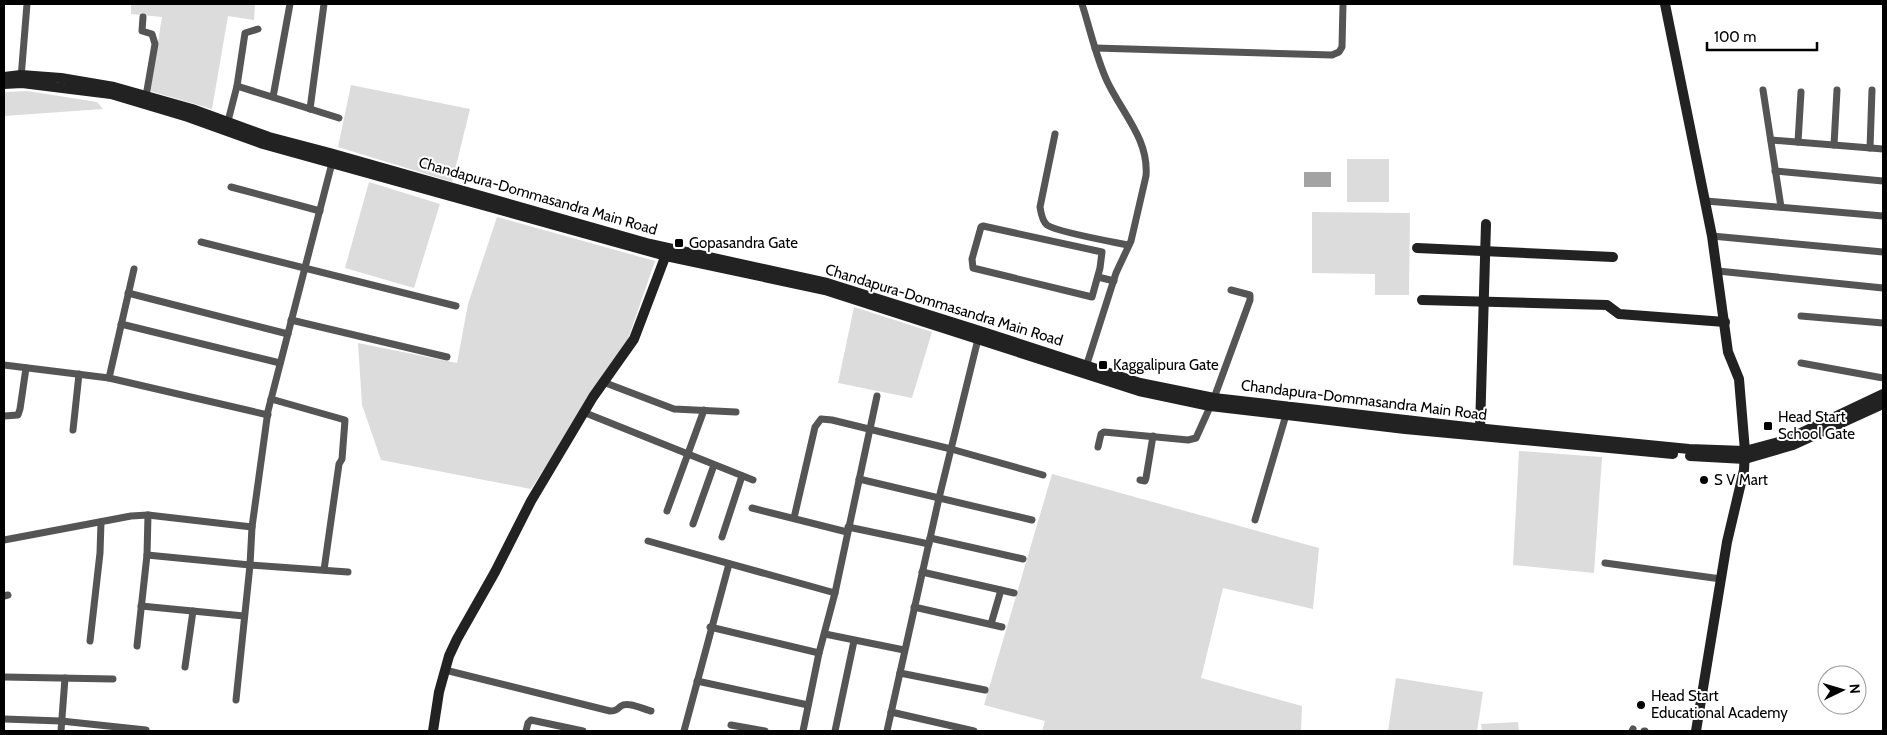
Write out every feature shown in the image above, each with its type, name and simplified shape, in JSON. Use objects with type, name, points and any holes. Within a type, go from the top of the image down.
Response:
[{"type":"main road","points":[[1665,4],[1706,201],[1718,271],[1728,352],[1739,379],[1745,455],[1744,470],[1727,542],[1696,731]]},
{"type":"main road","name":"Chandapura-Dommasandra Main Road","points":[[4,76],[111,94],[188,117],[268,137],[667,252]]},
{"type":"main road","name":"Chandapura-Dommasandra Main Road","points":[[4,84],[21,79],[61,78],[114,87],[192,109],[263,144],[667,252],[827,283],[1085,369],[1212,402],[1286,415],[1582,446],[1745,455],[1794,445],[1883,404]]},
{"type":"main road","points":[[1480,429],[1486,224]]},
{"type":"main road","points":[[1417,248],[1613,257]]},
{"type":"main road","points":[[433,731],[439,692],[457,639],[495,572],[531,501],[583,412],[634,340],[667,252]]},
{"type":"main road","points":[[1422,300],[1607,304],[1619,314],[1725,322]]},
{"type":"main road","name":"Chandapura-Dommasandra Main Road","points":[[1212,402],[1745,455],[1786,440],[1883,394]]},
{"type":"street","points":[[21,79],[28,4]]},
{"type":"street","points":[[273,98],[290,4]]},
{"type":"street","points":[[310,109],[324,4]]},
{"type":"street","points":[[1082,4],[1107,82],[1136,131],[1146,155],[1146,176],[1128,246],[1114,281],[1085,369]]},
{"type":"street","points":[[1095,48],[1332,56],[1342,47],[1343,4]]},
{"type":"street","points":[[143,17],[142,32],[152,34],[155,44],[146,96]]},
{"type":"street","points":[[226,126],[236,86],[244,33],[258,29]]},
{"type":"street","points":[[236,86],[339,118]]},
{"type":"street","points":[[1763,90],[1781,207]]},
{"type":"street","points":[[1834,145],[1837,90]]},
{"type":"street","points":[[1870,148],[1872,90]]},
{"type":"street","points":[[1798,142],[1801,92]]},
{"type":"street","points":[[1055,134],[1040,207],[1045,222],[1048,226],[1072,233],[1128,246]]},
{"type":"street","points":[[1771,140],[1883,149]]},
{"type":"street","points":[[236,700],[250,565],[252,527],[268,415],[332,163]]},
{"type":"street","points":[[1775,171],[1883,181]]},
{"type":"street","points":[[231,187],[320,211]]},
{"type":"street","points":[[1706,201],[1883,216]]},
{"type":"street","points":[[981,226],[1100,250],[1103,255],[1098,277],[1092,297],[1088,298],[973,268],[972,259],[981,226]]},
{"type":"street","points":[[1712,236],[1883,252]]},
{"type":"street","points":[[201,242],[456,306]]},
{"type":"street","points":[[109,378],[134,269]]},
{"type":"street","points":[[1718,271],[1883,288]]},
{"type":"street","points":[[1098,277],[1114,281]]},
{"type":"street","points":[[1098,447],[1101,434],[1104,432],[1188,440],[1196,438],[1212,402],[1251,297],[1250,295],[1231,290]]},
{"type":"street","points":[[128,293],[288,334]]},
{"type":"street","points":[[1801,316],[1883,323]]},
{"type":"street","points":[[291,320],[447,357]]},
{"type":"street","points":[[121,324],[280,363]]},
{"type":"street","points":[[887,731],[939,498],[979,334]]},
{"type":"street","points":[[1801,363],[1883,378]]},
{"type":"street","points":[[4,365],[109,378],[268,415]]},
{"type":"street","points":[[4,416],[18,416],[26,368]]},
{"type":"street","points":[[73,430],[79,374]]},
{"type":"street","points":[[603,382],[674,409],[736,412]]},
{"type":"street","points":[[803,731],[819,653],[835,593],[876,396]]},
{"type":"street","points":[[271,399],[345,420],[342,459],[324,570]]},
{"type":"street","points":[[667,511],[704,410]]},
{"type":"street","points":[[583,412],[753,480]]},
{"type":"street","points":[[1255,520],[1286,415]]},
{"type":"street","points":[[794,518],[814,426],[821,419],[951,449],[1043,475]]},
{"type":"street","points":[[1140,480],[1145,480],[1146,478],[1154,436]]},
{"type":"street","points":[[693,524],[714,465]]},
{"type":"street","points":[[722,537],[742,476]]},
{"type":"street","points":[[859,479],[1032,520]]},
{"type":"street","points":[[752,508],[848,529],[930,541],[1023,559]]},
{"type":"street","points":[[4,540],[131,516],[148,515],[252,527]]},
{"type":"street","points":[[137,646],[147,555],[148,515]]},
{"type":"street","points":[[90,641],[100,553],[101,522]]},
{"type":"street","points":[[648,540],[835,593]]},
{"type":"street","points":[[147,555],[348,572]]},
{"type":"street","points":[[1605,563],[1721,579]]},
{"type":"street","points":[[684,731],[728,564]]},
{"type":"street","points":[[922,572],[1014,593]]},
{"type":"street","points":[[991,624],[1001,590]]},
{"type":"street","points":[[141,606],[244,616]]},
{"type":"street","points":[[914,607],[1002,627]]},
{"type":"street","points":[[186,667],[193,611]]},
{"type":"street","points":[[710,627],[819,653]]},
{"type":"street","points":[[825,634],[904,650]]},
{"type":"street","points":[[835,731],[854,640]]},
{"type":"street","points":[[445,670],[610,711],[617,710],[622,705],[627,704],[651,711]]},
{"type":"street","points":[[900,673],[985,690]]},
{"type":"street","points":[[4,677],[113,679]]},
{"type":"street","points":[[61,731],[65,678]]},
{"type":"street","points":[[696,680],[808,705]]},
{"type":"street","points":[[891,712],[974,731]]},
{"type":"street","points":[[4,719],[146,730]]},
{"type":"street","points":[[526,731],[531,720],[583,731]]},
{"type":"street","points":[[731,725],[765,731]]},
{"type":"shaded area","points":[[131,4],[255,4],[254,20],[228,16],[212,109],[150,91],[162,17],[131,14]]},
{"type":"shaded area","points":[[351,85],[470,109],[452,182],[338,147]]},
{"type":"shaded area","points":[[27,91],[97,102],[103,109],[4,116],[4,92]]},
{"type":"shaded area","points":[[1347,159],[1389,159],[1389,202],[1347,202]]},
{"type":"shaded area","points":[[1304,172],[1331,172],[1331,187],[1304,187]]},
{"type":"shaded area","points":[[369,182],[440,204],[414,288],[345,268]]},
{"type":"shaded area","points":[[1312,212],[1410,213],[1409,295],[1375,295],[1375,274],[1312,273]]},
{"type":"shaded area","points":[[497,217],[655,261],[627,342],[531,489],[381,460],[362,405],[358,343],[457,363],[468,304]]},
{"type":"shaded area","points":[[854,307],[932,332],[912,398],[838,383]]},
{"type":"shaded area","points":[[1519,451],[1602,457],[1594,573],[1513,565]]},
{"type":"shaded area","points":[[1052,474],[1319,548],[1313,609],[1223,588],[1201,678],[1302,706],[1301,731],[1042,731],[1045,721],[984,705]]},
{"type":"shaded area","points":[[1396,678],[1483,692],[1477,731],[1388,731]]},
{"type":"shaded area","points":[[1518,722],[1519,731],[1482,731],[1481,724]]},
{"type":"place","name":"Gopasandra Gate","points":[[679,243]]},
{"type":"place","name":"Kaggalipura Gate","points":[[1103,365]]},
{"type":"place","name":"Head Start School Gate","points":[[1768,426]]},
{"type":"place","name":"S V Mart","points":[[1704,480]]},
{"type":"place","name":"Head Start Educational Academy","points":[[1641,705]]}]
